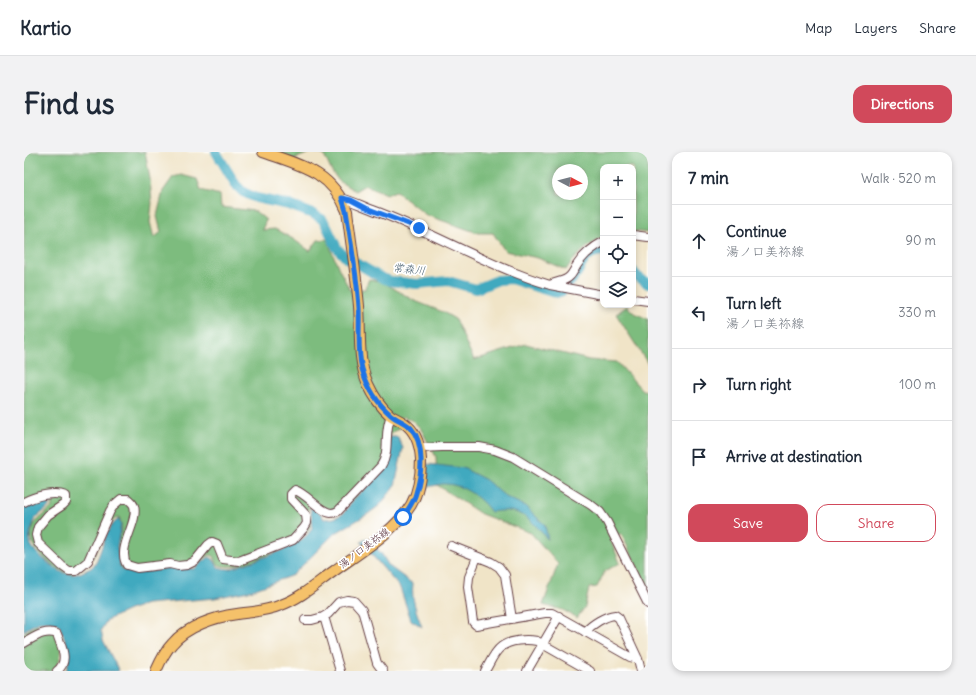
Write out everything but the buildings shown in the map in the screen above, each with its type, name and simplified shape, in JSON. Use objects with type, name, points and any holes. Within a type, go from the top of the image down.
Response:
[{"type":"main road","name":"湯ノ口美祢線","points":[[156,671],[171,644],[184,632],[198,625],[235,614],[263,611],[281,605],[298,597],[358,554],[392,528],[403,517],[412,504],[420,478],[420,452],[416,437],[411,428],[391,416],[378,402],[368,384],[362,367],[360,352],[359,306],[346,211],[342,198],[332,185],[312,170],[262,152]]},
{"type":"street","points":[[342,198],[351,200],[366,208],[404,222],[530,279],[550,285],[600,294]]},
{"type":"street","points":[[636,235],[648,237]]},
{"type":"street","points":[[550,285],[564,281],[570,276],[585,254],[590,249],[600,244]]},
{"type":"street","points":[[636,300],[648,302]]},
{"type":"street","points":[[24,502],[51,494],[61,494],[66,496],[66,502],[48,515],[38,527],[36,535],[38,543],[69,571],[76,571],[88,561],[110,511],[121,499],[128,499],[133,504],[134,512],[124,553],[124,561],[127,565],[137,568],[170,564],[178,566],[187,565],[195,561],[212,542],[217,544],[223,559],[239,561],[293,540],[308,523],[306,515],[291,499],[291,494],[295,490],[302,492],[323,509],[331,513],[338,511],[385,460],[386,430],[391,416]]},
{"type":"street","points":[[420,452],[442,447],[471,447],[495,450],[513,457],[591,505],[600,512],[607,522],[648,604]]},
{"type":"street","points":[[451,546],[477,558],[492,562],[499,567],[505,575],[512,618]]},
{"type":"street","points":[[477,558],[469,577],[468,587],[473,622],[476,624],[545,613],[559,616],[630,657],[638,659]]},
{"type":"street","points":[[305,620],[323,617],[328,614],[339,602],[347,600],[354,601],[362,610],[377,662],[383,671]]},
{"type":"street","points":[[585,632],[588,628],[608,615],[615,614],[619,618],[638,659],[641,671]]},
{"type":"street","points":[[527,671],[559,616]]},
{"type":"street","points":[[323,617],[340,671]]},
{"type":"street","points":[[24,643],[44,632],[57,634],[65,656],[64,663],[57,671]]},
{"type":"street","points":[[485,671],[501,646],[522,640],[537,641],[590,671]]},
{"type":"green space","points":[[24,152],[145,152],[150,179],[152,203],[150,222],[154,238],[161,232],[157,216],[163,191],[173,177],[181,175],[197,179],[201,190],[220,195],[221,207],[255,211],[266,220],[262,230],[275,229],[310,251],[318,240],[327,239],[339,269],[350,290],[365,289],[369,279],[383,282],[415,301],[443,312],[455,319],[474,360],[526,344],[589,360],[617,362],[642,390],[648,391],[648,589],[621,533],[611,541],[620,563],[605,571],[597,587],[589,588],[585,607],[577,618],[563,610],[543,605],[558,564],[531,533],[481,514],[437,485],[436,457],[421,429],[413,421],[403,416],[399,428],[390,434],[389,462],[378,476],[367,484],[340,512],[310,504],[307,513],[311,521],[308,530],[293,542],[255,560],[231,566],[222,566],[217,564],[214,556],[209,555],[192,567],[166,567],[147,571],[128,570],[121,567],[119,544],[121,527],[119,517],[106,529],[95,554],[85,566],[72,574],[52,565],[37,550],[30,537],[34,524],[52,507],[53,501],[46,499],[38,500],[24,506]]},
{"type":"green space","points":[[271,152],[312,152],[294,159]]},
{"type":"green space","points":[[314,152],[648,152],[648,233],[636,231],[636,164],[600,164],[600,239],[582,251],[566,270],[538,258],[505,251],[493,233],[478,233],[426,215],[396,191],[387,194],[365,185],[355,191],[339,181],[331,170],[324,155]]},
{"type":"green space","points":[[624,308],[629,308],[634,313],[648,319],[648,364],[616,314]]},
{"type":"green space","points":[[50,624],[61,633],[61,654],[56,667],[52,671],[24,671],[24,633],[36,625]]},
{"type":"water","points":[[390,437],[398,437],[403,448],[395,486],[380,505],[368,514],[334,534],[293,575],[253,590],[215,598],[147,604],[107,620],[101,630],[103,640],[119,671],[66,671],[68,665],[67,647],[58,624],[40,622],[24,631],[24,508],[27,506],[41,501],[52,501],[47,509],[35,519],[30,533],[30,542],[34,550],[54,568],[64,573],[79,574],[93,566],[110,528],[119,519],[121,524],[117,546],[119,565],[123,570],[139,573],[171,568],[194,569],[209,557],[213,559],[218,567],[230,569],[280,551],[300,541],[312,528],[311,507],[321,514],[324,519],[334,518],[343,514],[353,500],[388,467],[392,456],[389,445]]},
{"type":"water","points":[[427,464],[463,468],[486,480],[506,497],[525,506],[545,525],[548,540],[530,520],[524,516],[510,511],[491,512],[482,501],[463,488],[449,484],[442,484],[423,488]]},
{"type":"water","points":[[367,538],[381,553],[389,566],[413,584],[416,611],[422,627],[411,620],[400,588],[361,542]]},
{"type":"waterway","name":"常森川","points":[[216,152],[236,185],[243,192],[256,198],[289,205],[322,219],[337,248],[346,258],[382,278],[391,281],[417,284],[448,281],[476,289],[498,280],[511,279],[552,292],[560,293],[573,278],[585,259],[588,256],[600,252]]},
{"type":"waterway","name":"常森川","points":[[634,272],[648,284]]},
{"type":"route","points":[[403,517],[412,504],[420,478],[420,448],[411,428],[405,423],[391,416],[378,402],[368,384],[362,367],[360,352],[359,306],[346,211],[342,198],[351,200],[366,208],[419,228]]}]
